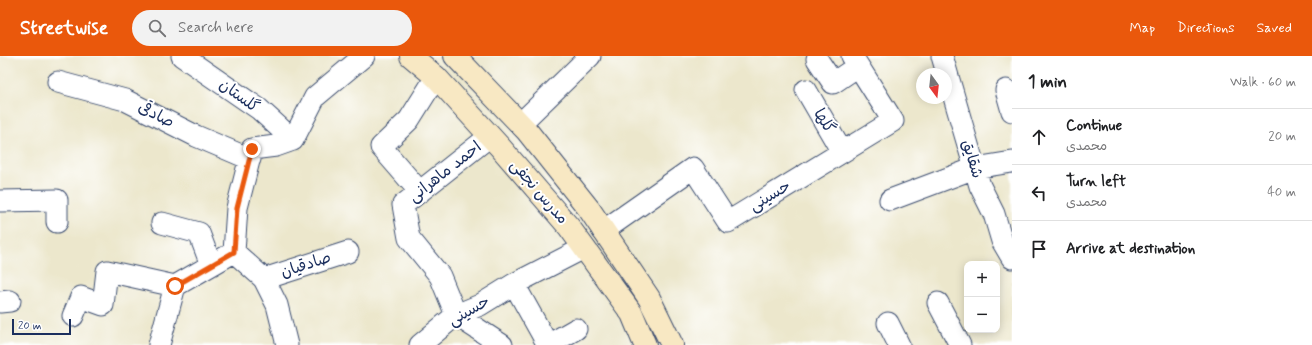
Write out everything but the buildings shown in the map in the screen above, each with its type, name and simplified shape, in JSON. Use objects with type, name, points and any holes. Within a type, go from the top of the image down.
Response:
[{"type":"main road","name":"مدرس نجفی","points":[[411,56],[436,77],[490,136],[569,227],[632,314],[645,345]]},
{"type":"main road","name":"مدرس نجفی","points":[[455,56],[527,131],[589,210],[649,298],[672,345]]},
{"type":"street","name":"گلستان","points":[[182,56],[259,109],[293,140]]},
{"type":"street","points":[[234,252],[237,208],[252,149],[276,146],[293,140],[314,97],[364,56]]},
{"type":"street","points":[[520,124],[590,56]]},
{"type":"street","name":"شقایق","points":[[942,56],[980,186],[994,214],[1002,240],[1012,258]]},
{"type":"street","points":[[817,59],[833,83],[855,61]]},
{"type":"street","name":"حسینی","points":[[603,231],[693,168],[728,222],[893,120],[855,61]]},
{"type":"street","points":[[420,192],[380,146],[409,120],[436,77]]},
{"type":"street","name":"صادقی","points":[[58,82],[125,100],[196,136],[250,159]]},
{"type":"street","name":"گلها","points":[[806,90],[842,152]]},
{"type":"street","points":[[1006,90],[1012,111]]},
{"type":"street","name":"احمد ماهرانی","points":[[456,315],[440,276],[408,238],[403,205],[490,136]]},
{"type":"street","points":[[890,200],[975,168],[1012,162]]},
{"type":"street","points":[[0,201],[57,200],[57,222]]},
{"type":"street","points":[[162,223],[199,233],[211,265]]},
{"type":"street","name":"حسینی","points":[[420,345],[456,315],[480,304],[514,284],[584,248]]},
{"type":"street","points":[[73,316],[81,296],[103,305],[107,271],[175,286],[234,252]]},
{"type":"street","points":[[234,252],[264,279],[276,305],[287,345]]},
{"type":"street","name":"صادقیان","points":[[264,279],[348,252]]},
{"type":"street","points":[[514,284],[548,345],[576,329]]},
{"type":"street","points":[[159,345],[175,286]]},
{"type":"street","points":[[938,303],[960,345]]},
{"type":"street","points":[[456,315],[502,345]]},
{"type":"street","points":[[888,323],[899,345]]},
{"type":"route","points":[[175,286],[234,252],[237,208],[252,149]]}]
